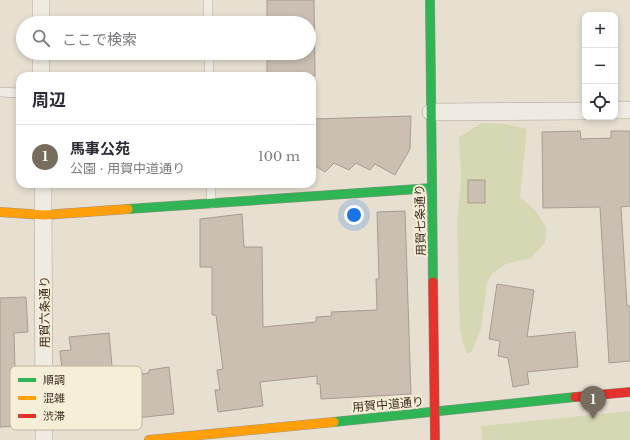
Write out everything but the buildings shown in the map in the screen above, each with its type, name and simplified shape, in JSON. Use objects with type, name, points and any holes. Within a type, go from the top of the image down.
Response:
[{"type":"street","points":[[41,0],[41,16]]},
{"type":"street","name":"用賀七条通り","points":[[430,0],[435,440]]},
{"type":"street","points":[[41,60],[41,72]]},
{"type":"street","points":[[618,110],[630,110]]},
{"type":"street","points":[[431,112],[582,111]]},
{"type":"street","name":"用賀六条通り","points":[[43,188],[44,366]]},
{"type":"street","points":[[0,212],[44,215],[432,188]]},
{"type":"street","name":"用賀中道通り","points":[[149,440],[630,392]]},
{"type":"lane","points":[[208,0],[208,16]]},
{"type":"lane","points":[[209,60],[209,72]]},
{"type":"lane","points":[[0,92],[16,93]]},
{"type":"lane","points":[[211,188],[211,204]]},
{"type":"green space","points":[[482,123],[506,124],[527,129],[520,197],[536,211],[546,227],[545,243],[531,258],[506,264],[493,273],[487,282],[481,329],[471,353],[466,353],[460,331],[457,222],[461,180],[459,137]]},
{"type":"green space","points":[[630,411],[630,440],[482,440],[481,426]]},
{"type":"traffic: fast","points":[[430,0],[433,282]]},
{"type":"traffic: fast","points":[[128,209],[432,188]]},
{"type":"traffic: fast","points":[[334,422],[575,397]]},
{"type":"traffic: slow","points":[[0,212],[44,215],[128,209]]},
{"type":"traffic: slow","points":[[149,440],[334,422]]},
{"type":"traffic: jam","points":[[433,282],[435,440]]},
{"type":"traffic: jam","points":[[575,397],[630,392]]},
{"type":"place","name":"馬事公苑","points":[[593,419]]}]
